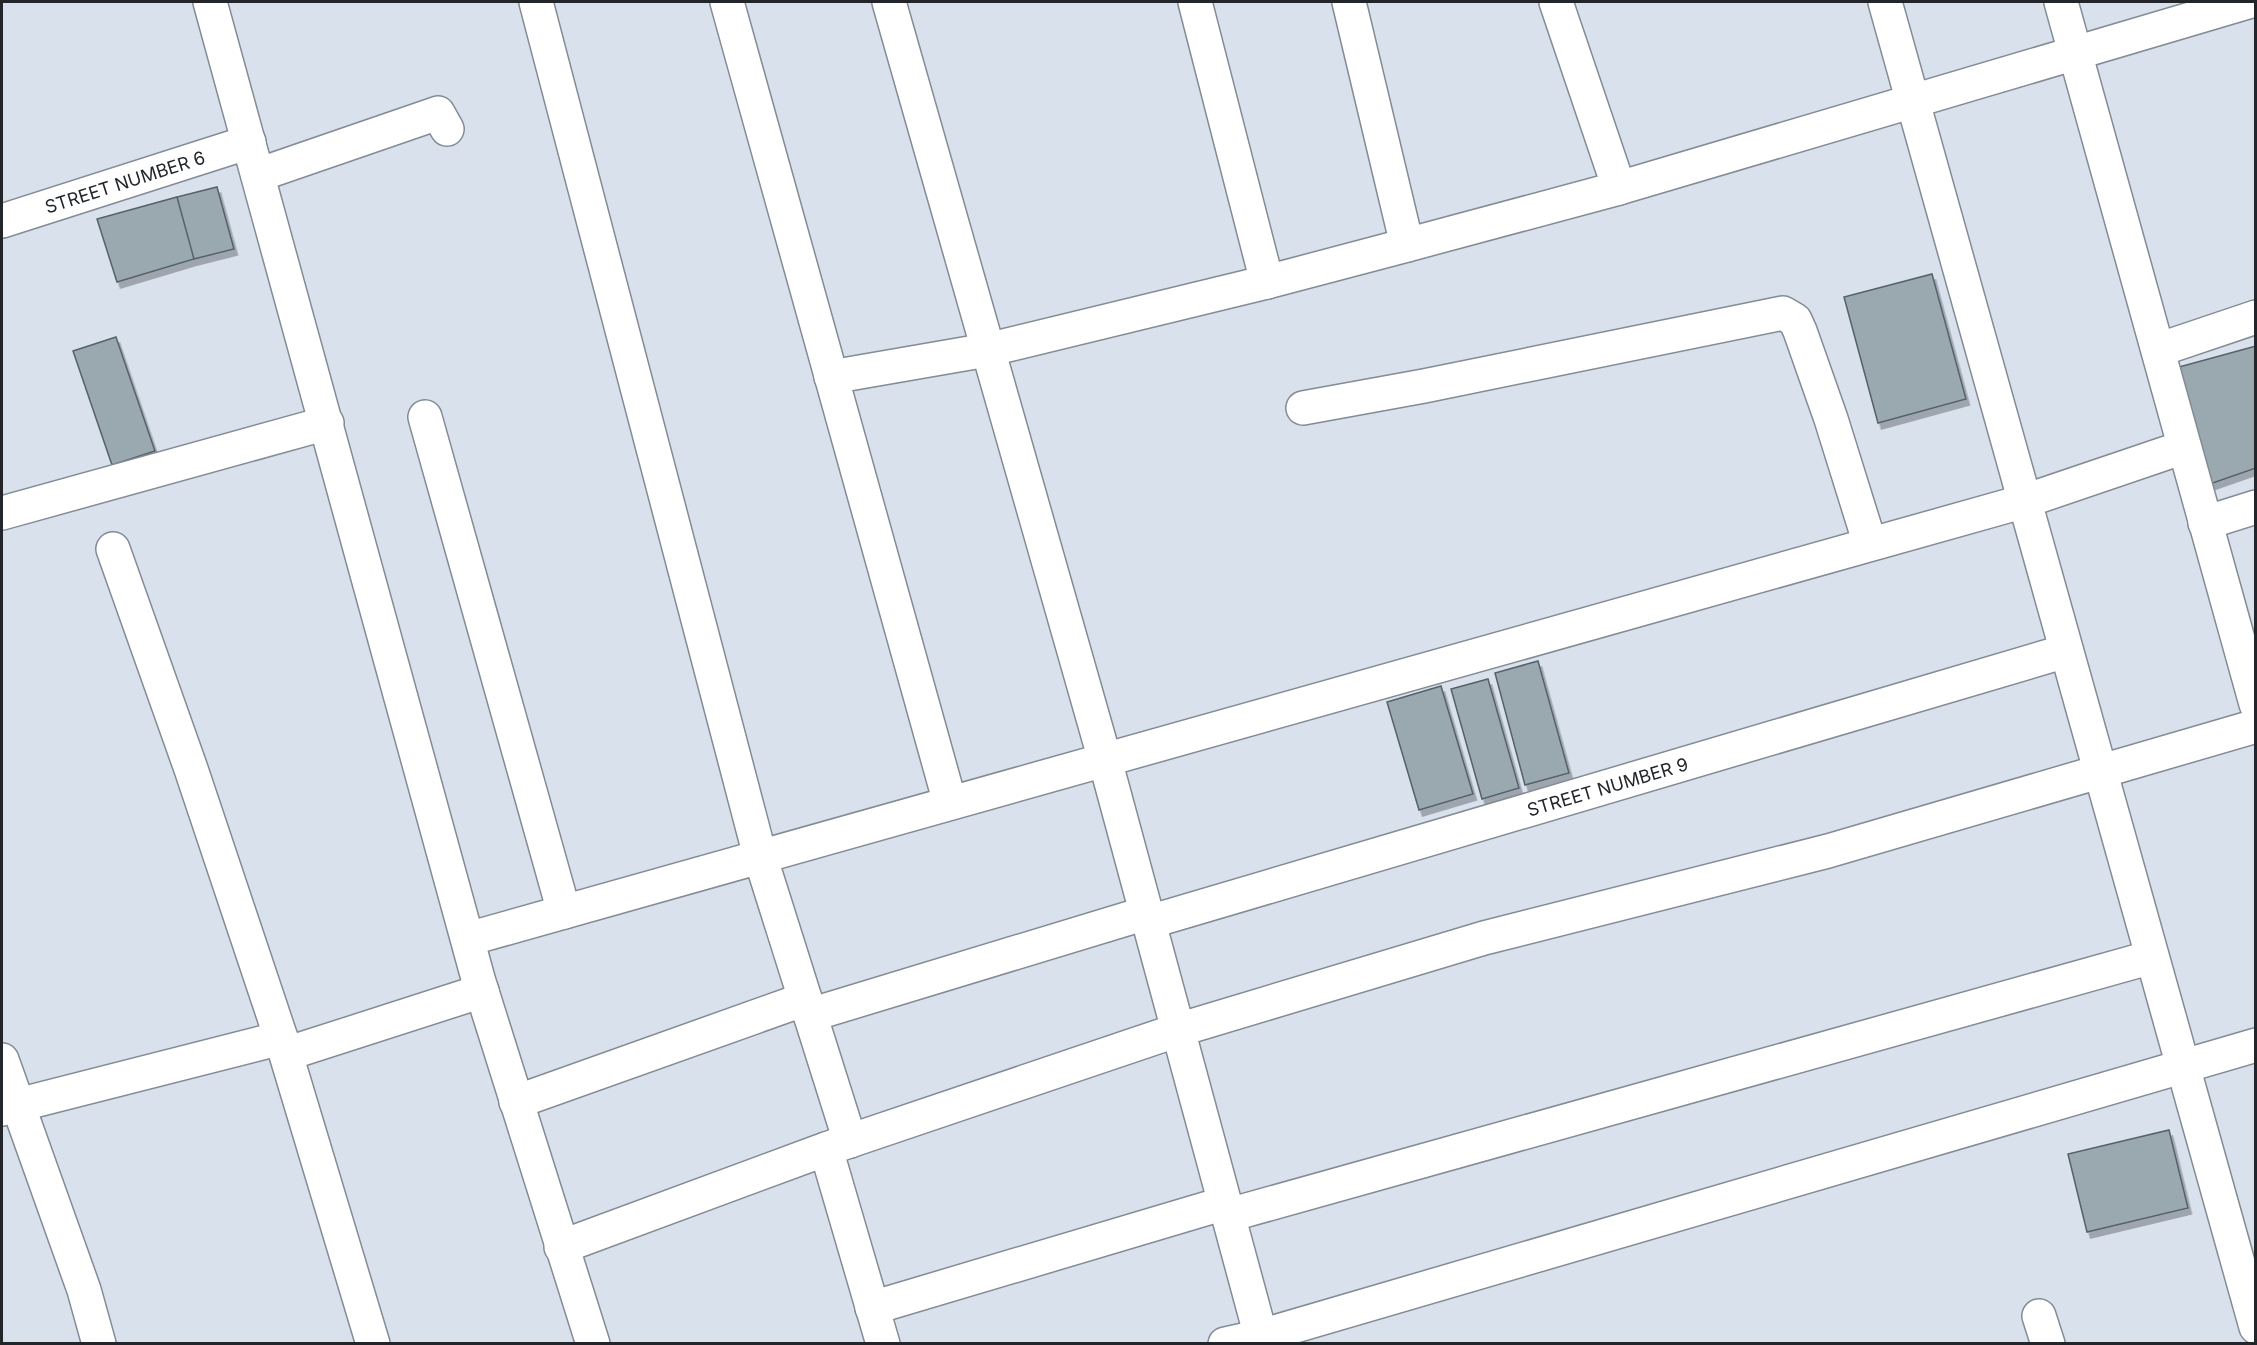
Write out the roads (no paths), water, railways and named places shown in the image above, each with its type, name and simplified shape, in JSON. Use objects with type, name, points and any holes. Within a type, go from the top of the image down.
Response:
[{"type":"street","points":[[210,2],[482,992],[593,1344]]},
{"type":"street","points":[[536,2],[760,856],[808,1007],[873,1308],[883,1344]]},
{"type":"street","points":[[727,2],[950,803]]},
{"type":"street","points":[[889,2],[1105,760],[1262,1340]]},
{"type":"street","points":[[1195,2],[1267,282]]},
{"type":"street","points":[[1349,2],[1407,245]]},
{"type":"street","points":[[1556,2],[1619,188]]},
{"type":"street","points":[[1885,2],[2256,1327]]},
{"type":"street","points":[[2061,2],[2256,704]]},
{"type":"street","points":[[831,377],[987,350],[1267,282],[1407,245],[1619,188],[2248,2]]},
{"type":"street","points":[[258,175],[438,113],[447,129]]},
{"type":"street","name":"STREET NUMBER 6","points":[[2,221],[249,142]]},
{"type":"street","points":[[1303,408],[1783,314],[1795,320],[1800,331],[1832,419],[1870,544]]},
{"type":"street","points":[[2158,350],[2256,317]]},
{"type":"street","points":[[425,417],[564,912]]},
{"type":"street","points":[[2,513],[327,423]]},
{"type":"street","points":[[468,939],[2025,501],[2184,447]]},
{"type":"street","points":[[2205,523],[2256,507]]},
{"type":"street","points":[[113,549],[187,758],[283,1046],[373,1344]]},
{"type":"street","name":"STREET NUMBER 9","points":[[516,1101],[808,1007],[1148,917],[2066,651]]},
{"type":"street","points":[[561,1247],[838,1145],[1179,1030],[1484,938],[1828,851],[2256,726]]},
{"type":"street","points":[[873,1308],[2152,957]]},
{"type":"street","points":[[9,1106],[283,1046],[482,992]]},
{"type":"street","points":[[1225,1344],[1262,1340],[2256,1045]]},
{"type":"street","points":[[2,1060],[9,1106],[84,1290],[99,1344]]}]
